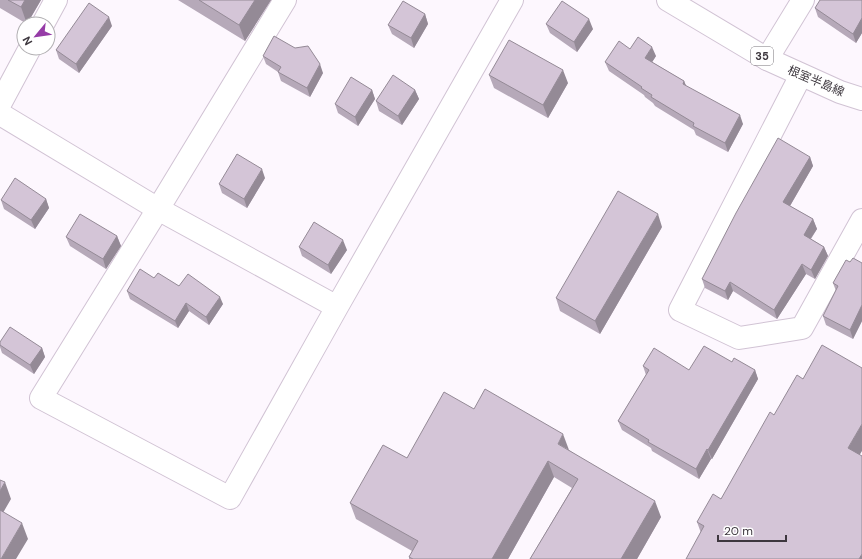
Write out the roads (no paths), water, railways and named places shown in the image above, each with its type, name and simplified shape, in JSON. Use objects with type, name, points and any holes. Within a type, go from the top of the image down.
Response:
[{"type":"street","points":[[47,16],[56,0]]},
{"type":"street","points":[[285,0],[41,398],[230,498],[512,0]]},
{"type":"street","name":"根室半島線","points":[[668,0],[767,60],[840,92],[862,99]]},
{"type":"street","points":[[767,60],[803,0]]},
{"type":"street","points":[[0,104],[26,56]]},
{"type":"street","points":[[801,75],[680,310],[739,338],[802,328],[862,220]]},
{"type":"street","points":[[0,114],[158,209],[337,307]]}]
